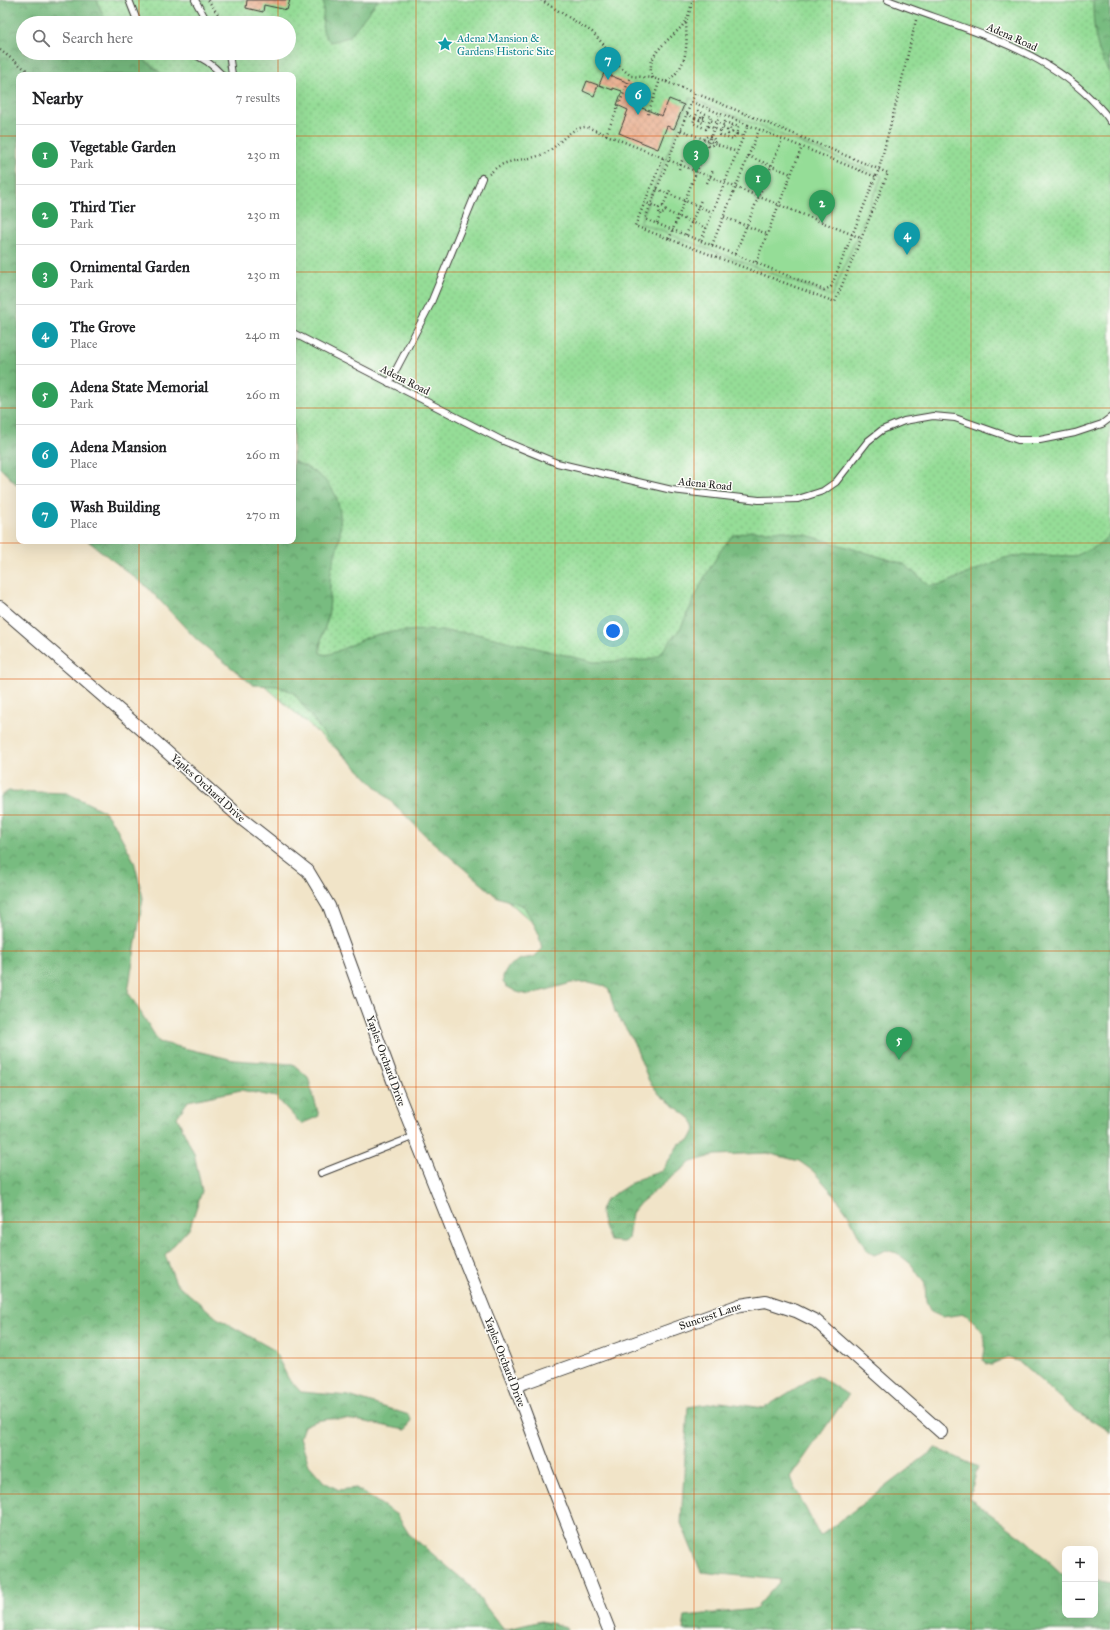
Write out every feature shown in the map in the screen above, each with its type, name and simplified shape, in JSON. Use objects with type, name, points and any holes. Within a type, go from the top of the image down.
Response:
[{"type":"street","name":"Yaples Orchard Drive","points":[[0,607],[243,820],[308,872],[329,906],[396,1089],[515,1386],[609,1630]]},
{"type":"street","name":"Suncrest Lane","points":[[515,1386],[740,1305],[766,1301],[796,1311],[816,1321],[941,1432]]},
{"type":"lane","points":[[129,0],[135,16]]},
{"type":"lane","points":[[195,0],[202,16]]},
{"type":"lane","name":"Adena Road","points":[[888,0],[999,41],[1038,60],[1078,86],[1107,115],[1110,121]]},
{"type":"lane","points":[[204,60],[219,72]]},
{"type":"lane","points":[[230,60],[232,72]]},
{"type":"lane","points":[[389,383],[430,305],[482,178]]},
{"type":"lane","name":"Adena Road","points":[[296,335],[501,440],[557,463],[672,490],[758,500],[798,499],[823,491],[836,482],[868,441],[882,430],[904,421],[933,416],[955,418],[1018,440],[1040,440],[1075,433],[1102,424],[1110,418]]},
{"type":"lane","points":[[321,1172],[415,1136]]},
{"type":"path","points":[[208,0],[219,16]]},
{"type":"path","points":[[541,0],[592,32],[603,44],[614,62],[631,76],[654,78],[666,82],[888,173],[834,302],[635,226],[663,158]]},
{"type":"path","points":[[666,82],[678,72],[684,59],[686,21],[693,0]]},
{"type":"path","points":[[695,93],[645,219],[824,290],[831,288],[879,169],[916,18]]},
{"type":"path","points":[[654,78],[651,72],[651,63],[656,53],[664,42],[686,21]]},
{"type":"path","points":[[0,50],[29,72]]},
{"type":"path","points":[[606,135],[631,76]]},
{"type":"path","points":[[648,114],[660,80]]},
{"type":"path","points":[[692,102],[782,140],[876,177]]},
{"type":"path","points":[[698,111],[711,116],[706,129],[693,123],[696,118],[698,111]]},
{"type":"path","points":[[687,114],[700,119],[701,117],[715,129]]},
{"type":"path","points":[[700,119],[699,121],[703,123],[705,114]]},
{"type":"path","points":[[669,239],[720,114]]},
{"type":"path","points":[[709,123],[717,122]]},
{"type":"path","points":[[717,122],[726,130],[731,130],[736,134],[743,136]]},
{"type":"path","points":[[725,122],[739,127],[734,140],[727,136],[720,135],[723,128],[725,122]]},
{"type":"path","points":[[727,136],[732,125]]},
{"type":"path","points":[[701,241],[748,125]]},
{"type":"path","points":[[482,178],[499,166],[545,153],[555,147],[571,131],[580,127],[587,127],[861,238]]},
{"type":"path","points":[[715,129],[723,128]]},
{"type":"path","points":[[681,130],[737,152]]},
{"type":"path","points":[[726,130],[727,136]]},
{"type":"path","points":[[712,245],[759,130]]},
{"type":"path","points":[[704,139],[706,137],[711,137]]},
{"type":"path","points":[[711,137],[714,139],[714,143]]},
{"type":"path","points":[[704,139],[704,143],[708,146]]},
{"type":"path","points":[[735,254],[782,140]]},
{"type":"path","points":[[708,146],[711,146],[714,143]]},
{"type":"path","points":[[756,262],[802,148]]},
{"type":"path","points":[[748,156],[791,174]]},
{"type":"path","points":[[678,169],[683,158]]},
{"type":"path","points":[[707,184],[713,170]]},
{"type":"path","points":[[644,202],[659,208],[663,206],[671,188]]},
{"type":"path","points":[[657,189],[712,212]]},
{"type":"path","points":[[686,235],[701,200]]},
{"type":"path","points":[[663,206],[665,211]]},
{"type":"path","points":[[659,208],[661,213]]},
{"type":"path","points":[[657,223],[661,213],[665,211],[706,228]]},
{"type":"path","points":[[724,217],[767,234]]},
{"type":"green space","points":[[0,0],[1110,0],[1110,1433],[265,686],[292,544],[296,544],[296,72],[18,72]]},
{"type":"green space","points":[[0,0],[97,0],[103,16],[16,16],[16,60],[145,60],[159,72],[16,72],[16,484],[0,468]]},
{"type":"green space","points":[[323,0],[378,0],[349,37],[331,42],[326,37],[323,28]]},
{"type":"green space","points":[[1093,0],[1110,0],[1110,74],[1098,47],[1094,29]]},
{"type":"green space","points":[[690,98],[882,176],[832,296],[640,223]]},
{"type":"green space","points":[[296,462],[316,473],[324,480],[336,497],[339,507],[340,533],[331,572],[328,617],[320,648],[320,653],[326,655],[368,637],[387,632],[426,630],[473,633],[594,662],[649,660],[659,655],[680,629],[704,578],[721,550],[732,536],[750,531],[784,531],[810,536],[904,564],[930,586],[943,584],[1004,558],[1026,555],[1075,556],[1093,548],[1104,540],[1110,533],[1110,1432],[1070,1407],[1020,1362],[1008,1358],[992,1365],[986,1364],[983,1360],[985,1339],[981,1329],[965,1314],[942,1317],[931,1312],[926,1302],[925,1284],[911,1264],[897,1253],[886,1250],[874,1255],[866,1250],[848,1214],[833,1193],[813,1171],[799,1161],[767,1153],[716,1155],[691,1162],[640,1203],[632,1213],[628,1239],[623,1242],[610,1241],[601,1215],[602,1205],[605,1200],[638,1179],[662,1171],[679,1144],[690,1140],[696,1128],[690,1118],[660,1095],[649,1081],[634,1043],[615,1012],[609,990],[605,986],[589,982],[571,983],[529,995],[517,992],[506,986],[503,982],[503,976],[509,966],[521,959],[534,957],[542,949],[538,932],[524,906],[497,897],[428,838],[326,737],[294,693],[277,686],[253,685],[196,639],[148,588],[92,544],[296,544]]},
{"type":"green space","points":[[9,791],[67,793],[104,811],[116,827],[134,861],[143,898],[128,992],[159,1042],[234,1060],[293,1064],[308,1077],[319,1116],[301,1124],[276,1097],[241,1090],[188,1101],[177,1117],[194,1153],[202,1191],[190,1227],[165,1255],[176,1283],[217,1318],[274,1350],[288,1378],[301,1392],[349,1396],[409,1415],[411,1420],[406,1430],[367,1422],[340,1419],[315,1421],[304,1426],[300,1437],[309,1465],[324,1482],[339,1490],[356,1488],[397,1515],[409,1534],[468,1584],[504,1630],[0,1630],[0,796]]},
{"type":"green space","points":[[817,1375],[848,1395],[790,1478],[820,1536],[936,1448],[978,1467],[969,1498],[1028,1542],[1062,1574],[1062,1618],[1098,1618],[1098,1581],[1110,1583],[1110,1630],[683,1630],[685,1616],[755,1609],[781,1580],[701,1572],[681,1523],[688,1407],[721,1402],[764,1408]]},
{"type":"green space","points":[[541,1621],[567,1627],[568,1630],[504,1630]]},
{"type":"building","points":[[247,0],[290,0],[287,10],[264,5],[263,12],[246,8]]},
{"type":"building","points":[[604,73],[644,89],[637,106],[662,116],[669,99],[684,105],[674,129],[667,126],[658,149],[619,133],[628,110],[617,105],[622,91],[613,88],[613,90],[599,85]]},
{"type":"building","points":[[587,81],[598,85],[594,96],[583,91]]},
{"type":"place","name":"Adena Mansion & Gardens Historic Site","points":[[445,44]]},
{"type":"place","name":"Wash Building","points":[[608,80]]},
{"type":"place","name":"Adena Mansion","points":[[638,115]]},
{"type":"place","name":"Ornimental Garden","points":[[696,173]]},
{"type":"place","name":"Vegetable Garden","points":[[758,198]]},
{"type":"place","name":"Third Tier","points":[[822,223]]},
{"type":"place","name":"The Grove","points":[[907,255]]},
{"type":"place","name":"Adena State Memorial","points":[[899,1060]]}]
